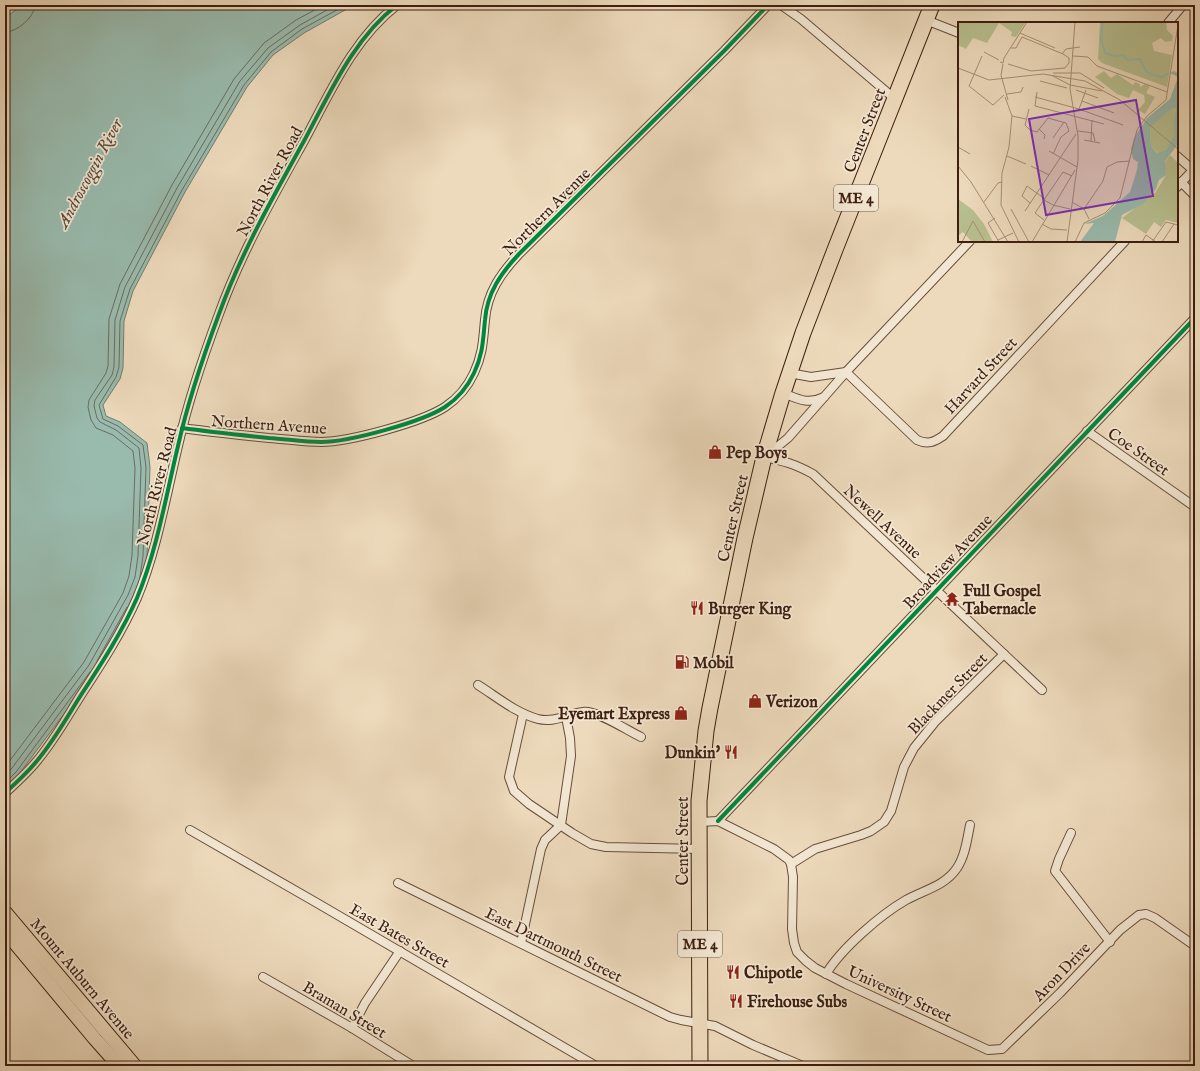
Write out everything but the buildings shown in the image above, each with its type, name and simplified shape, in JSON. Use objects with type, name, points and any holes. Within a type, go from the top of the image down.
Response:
[{"type":"highway","name":"Center Street","points":[[700,1066],[699,801],[706,730],[745,538],[764,457],[789,372],[932,5]]},
{"type":"main road","name":"Mount Auburn Avenue","points":[[5,912],[135,1066]]},
{"type":"main road","name":"Mount Auburn Avenue","points":[[5,930],[95,1039],[120,1066]]},
{"type":"street","name":"North River Road","points":[[5,794],[26,774],[47,748],[110,650],[134,604],[145,575],[156,538],[182,428],[219,314],[236,269],[332,89],[352,55],[371,30],[397,5]]},
{"type":"street","name":"Northern Avenue","points":[[182,428],[310,442],[332,441],[367,434],[402,424],[427,416],[446,406],[464,389],[474,374],[484,342],[484,319],[490,295],[503,273],[519,254],[719,56],[768,5]]},
{"type":"street","points":[[781,5],[801,19],[895,99]]},
{"type":"street","points":[[1169,22],[1183,5]]},
{"type":"street","points":[[926,20],[958,33]]},
{"type":"street","points":[[1178,157],[1194,169],[1179,184],[1195,196]]},
{"type":"street","points":[[764,457],[788,438],[846,372],[969,242]]},
{"type":"street","name":"Harvard Street","points":[[846,372],[917,440],[929,443],[936,441],[943,436],[1124,242]]},
{"type":"street","name":"Broadview Avenue","points":[[718,821],[1195,318]]},
{"type":"street","points":[[789,372],[811,377],[846,372]]},
{"type":"street","points":[[783,392],[807,401],[817,401],[825,397]]},
{"type":"street","name":"Coe Street","points":[[1087,431],[1195,507]]},
{"type":"street","name":"Newell Avenue","points":[[764,457],[788,462],[813,474],[1042,690]]},
{"type":"street","name":"Blackmer Street","points":[[791,864],[815,849],[860,835],[884,822],[891,811],[904,767],[914,748],[936,722],[1004,654]]},
{"type":"street","points":[[478,684],[523,714],[539,719],[550,720],[584,712],[599,715],[641,737]]},
{"type":"street","points":[[523,714],[509,777],[514,790],[529,804],[591,844],[606,847],[700,849]]},
{"type":"street","points":[[521,943],[541,849],[545,840],[561,825],[571,756],[570,738],[566,717]]},
{"type":"street","points":[[700,822],[718,821],[783,854],[791,864]]},
{"type":"street","points":[[826,974],[832,964],[843,952],[889,911],[906,900],[948,879],[962,859],[970,825]]},
{"type":"street","name":"East Bates Street","points":[[190,830],[596,1066]]},
{"type":"street","points":[[1071,833],[1059,859],[1056,871],[1110,942]]},
{"type":"street","name":"University Street","points":[[791,864],[793,877],[792,930],[796,949],[806,961],[826,974],[983,1048],[992,1051],[998,1050]]},
{"type":"street","name":"East Dartmouth Street","points":[[398,882],[670,1017],[715,1026],[752,1045],[804,1066]]},
{"type":"street","name":"Aron Drive","points":[[998,1050],[1002,1050],[1110,942],[1128,922],[1139,915],[1144,914],[1155,918],[1195,946]]},
{"type":"street","points":[[352,1028],[365,1003],[400,951]]},
{"type":"street","name":"Braman Street","points":[[263,977],[352,1028],[413,1066]]},
{"type":"water","name":"Androscoggin River","points":[[22,5],[354,5],[304,33],[273,55],[247,87],[185,192],[133,291],[124,321],[123,368],[120,379],[103,405],[106,416],[120,422],[147,443],[150,467],[147,557],[143,579],[97,670],[19,774],[5,788],[5,18]]},
{"type":"cycle path","points":[[5,793],[29,770],[49,746],[104,659],[131,611],[144,580],[156,542],[186,412],[196,379],[207,346],[237,269],[269,204],[333,86],[355,50],[381,19],[397,5]]},
{"type":"cycle path","points":[[182,428],[236,435],[321,442],[349,439],[403,425],[445,407],[462,392],[474,373],[481,353],[486,310],[492,292],[506,269],[519,254],[724,51],[768,5]]},
{"type":"cycle path","points":[[718,821],[1195,318]]},
{"type":"place","name":"Pep Boys","points":[[715,452]]},
{"type":"place","name":"Full Gospel Tabernacle","points":[[952,599]]},
{"type":"place","name":"Burger King","points":[[697,608]]},
{"type":"place","name":"Mobil","points":[[682,662]]},
{"type":"place","name":"Verizon","points":[[755,701]]},
{"type":"place","name":"Eyemart Express","points":[[681,713]]},
{"type":"place","name":"Dunkin'","points":[[731,752]]},
{"type":"place","name":"Chipotle","points":[[733,972]]},
{"type":"place","name":"Firehouse Subs","points":[[736,1001]]}]
